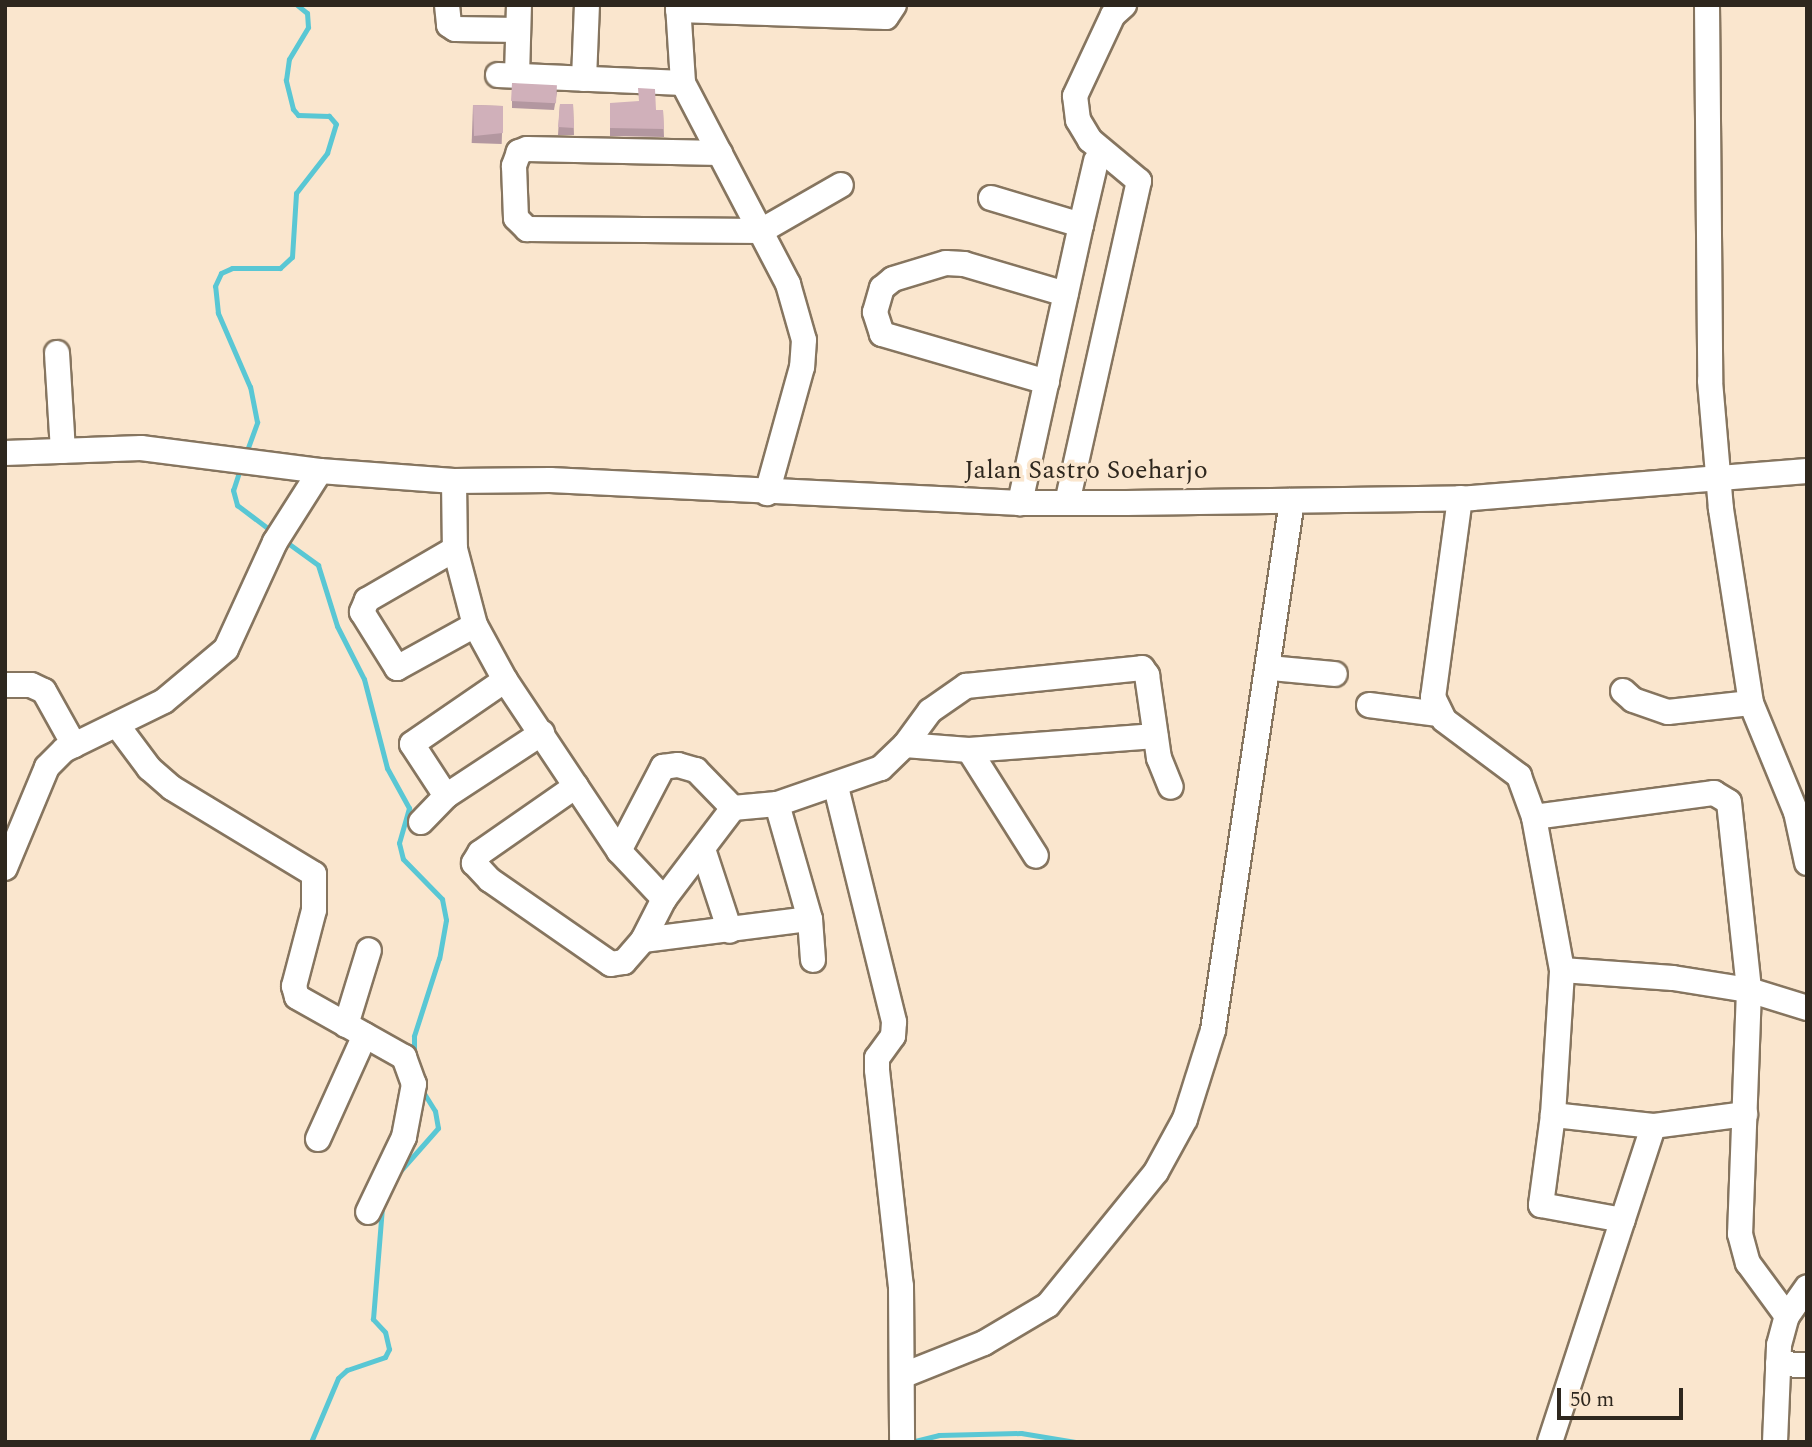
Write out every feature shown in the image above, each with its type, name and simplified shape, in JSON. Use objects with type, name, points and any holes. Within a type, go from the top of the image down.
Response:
[{"type":"street","points":[[447,5],[449,25],[455,29],[517,30]]},
{"type":"street","points":[[519,5],[508,76],[683,83]]},
{"type":"street","points":[[584,79],[587,5]]},
{"type":"street","points":[[767,493],[802,367],[804,340],[788,284],[683,83],[678,8],[832,9],[886,17],[894,5]]},
{"type":"street","points":[[1067,503],[1139,181],[1090,140],[1078,120],[1075,96],[1113,15],[1125,5]]},
{"type":"street","points":[[1707,5],[1708,310],[1717,475],[1751,703],[1802,810],[1807,863]]},
{"type":"street","points":[[720,153],[527,149],[519,152],[514,166],[516,218],[527,229],[761,231],[841,185]]},
{"type":"street","points":[[1020,503],[1096,161]]},
{"type":"street","points":[[990,198],[1081,225]]},
{"type":"street","points":[[1047,382],[882,334],[875,312],[882,288],[893,279],[946,263],[964,264],[1066,295]]},
{"type":"street","points":[[57,353],[63,451]]},
{"type":"street","name":"Jalan Sastro Soeharjo","points":[[5,453],[141,449],[242,459],[320,471],[454,481],[550,480],[767,493],[1020,503],[1460,498],[1629,487],[1717,475],[1807,471]]},
{"type":"street","points":[[5,868],[47,767],[74,745],[164,701],[214,663],[252,598],[281,532],[320,471]]},
{"type":"street","points":[[454,481],[455,549],[475,625],[505,680],[620,851],[664,899]]},
{"type":"street","points":[[1438,714],[1433,687],[1460,498]]},
{"type":"street","points":[[904,1375],[984,1343],[1048,1305],[1156,1172],[1185,1119],[1213,1030],[1270,668],[1292,501]]},
{"type":"street","points":[[455,549],[367,600],[362,612],[397,668],[475,625]]},
{"type":"street","points":[[576,786],[480,853],[474,863],[599,960],[624,962],[643,940],[664,899],[733,808],[777,804],[836,787],[881,768],[905,746],[930,711],[966,687],[1110,668],[1142,668],[1147,675],[1154,736],[1171,787]]},
{"type":"street","points":[[1270,668],[1335,674]]},
{"type":"street","points":[[446,796],[412,744],[505,680]]},
{"type":"street","points":[[5,685],[31,685],[44,691],[74,745]]},
{"type":"street","points":[[1623,691],[1633,700],[1668,712],[1751,703]]},
{"type":"street","points":[[1369,705],[1438,714],[1510,766],[1525,789],[1534,817],[1562,970],[1553,1115],[1541,1205],[1623,1220]]},
{"type":"street","points":[[117,725],[149,768],[172,788],[314,874],[314,910],[294,986],[304,1002],[404,1057],[414,1084],[404,1137],[368,1212]]},
{"type":"street","points":[[421,822],[446,796],[542,733]]},
{"type":"street","points":[[905,746],[969,750],[1154,736]]},
{"type":"street","points":[[969,750],[1036,856]]},
{"type":"street","points":[[620,851],[663,767],[678,765],[696,770],[733,808]]},
{"type":"street","points":[[836,787],[894,1022],[893,1036],[877,1058],[877,1070],[893,1189],[904,1375],[902,1435]]},
{"type":"street","points":[[1534,817],[1714,793],[1726,796],[1733,810],[1749,990],[1743,1250],[1748,1263],[1787,1316]]},
{"type":"street","points":[[777,804],[810,919],[813,960]]},
{"type":"street","points":[[703,849],[730,931]]},
{"type":"street","points":[[643,940],[810,919]]},
{"type":"street","points":[[318,1139],[356,1030],[369,950]]},
{"type":"street","points":[[1562,970],[1673,978],[1749,990],[1807,1008]]},
{"type":"street","points":[[1553,1115],[1653,1126],[1745,1114]]},
{"type":"street","points":[[1550,1442],[1653,1126]]},
{"type":"street","points":[[1775,1442],[1778,1364],[1787,1316],[1807,1287]]},
{"type":"street","points":[[1778,1364],[1807,1365]]},
{"type":"building","points":[[512,83],[557,85],[556,103],[511,101]]},
{"type":"building","points":[[638,88],[655,89],[656,110],[663,110],[664,129],[610,128],[610,103],[639,101]]},
{"type":"building","points":[[560,104],[573,104],[574,128],[558,127]]},
{"type":"building","points":[[473,105],[503,106],[503,133],[474,136]]},
{"type":"waterway","points":[[246,453],[257,422],[250,387],[218,313],[215,286],[221,273],[232,268],[280,268],[292,257],[296,193],[327,153],[336,124],[329,116],[298,115],[293,109],[286,80],[289,59],[308,27],[307,13],[297,5]]},
{"type":"waterway","points":[[240,469],[233,490],[237,505],[274,533]]},
{"type":"waterway","points":[[285,541],[318,565],[337,626],[364,679],[387,768],[409,808],[399,843],[403,859],[442,899],[446,920],[439,958],[414,1036],[414,1055]]},
{"type":"waterway","points":[[401,1170],[438,1128],[435,1111],[422,1090]]},
{"type":"waterway","points":[[311,1442],[338,1378],[347,1370],[385,1357],[389,1349],[385,1332],[373,1319],[382,1206]]},
{"type":"waterway","points":[[911,1442],[939,1435],[1021,1433],[1075,1442]]}]
